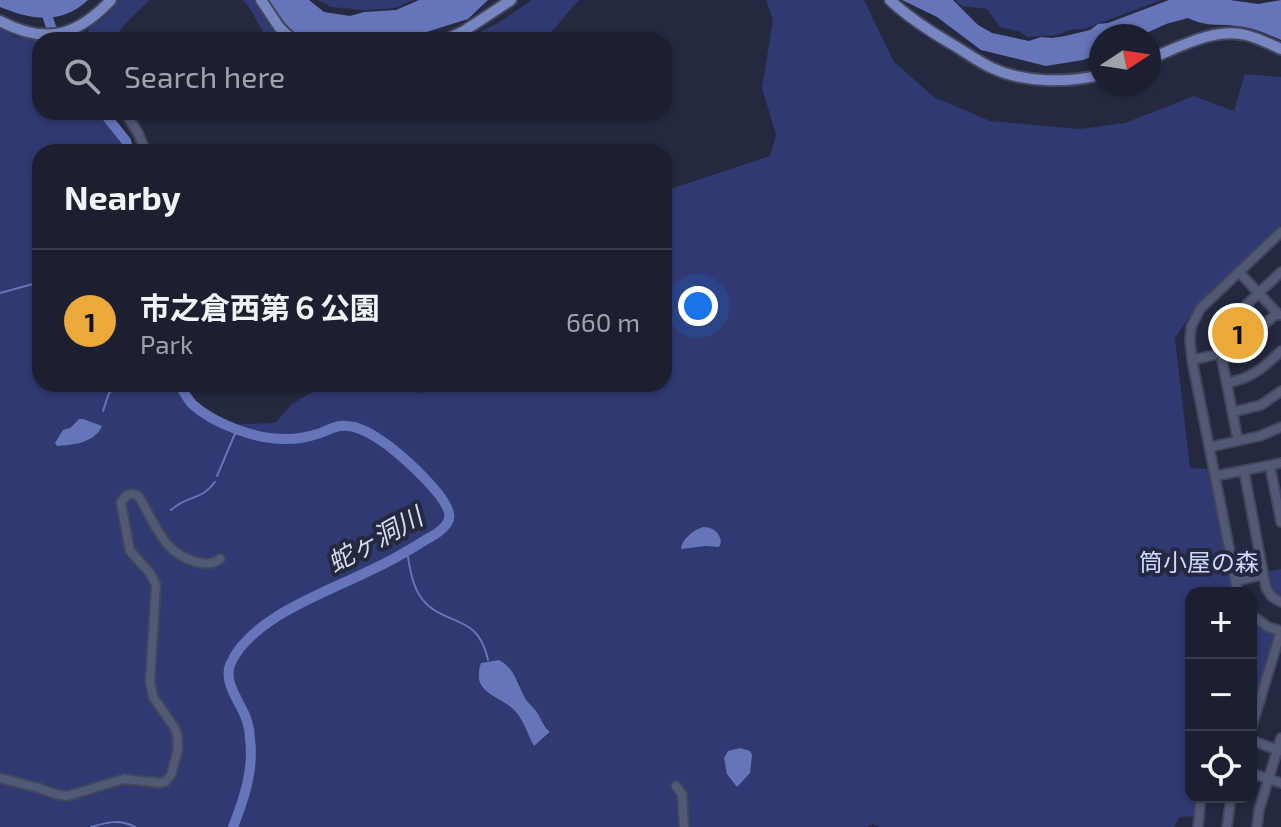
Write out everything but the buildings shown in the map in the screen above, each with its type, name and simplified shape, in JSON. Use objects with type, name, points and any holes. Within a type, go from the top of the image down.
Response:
[{"type":"main road","points":[[78,32],[111,0]]},
{"type":"main road","points":[[261,0],[284,32]]},
{"type":"main road","points":[[462,32],[511,0]]},
{"type":"main road","points":[[890,0],[932,33],[1002,72],[1024,78],[1058,80],[1089,76]]},
{"type":"main road","points":[[0,21],[22,32],[32,33]]},
{"type":"main road","points":[[1161,54],[1199,40],[1230,33],[1246,35],[1281,49]]},
{"type":"street","points":[[130,120],[143,144]]},
{"type":"street","points":[[1236,587],[1190,340],[1194,318],[1200,309],[1281,232]]},
{"type":"street","points":[[1192,360],[1241,347],[1279,315],[1239,272]]},
{"type":"street","points":[[1238,441],[1219,344],[1220,334],[1225,325],[1280,274]]},
{"type":"street","points":[[1227,383],[1248,378],[1281,351]]},
{"type":"street","points":[[1233,412],[1261,405],[1281,391]]},
{"type":"street","points":[[1210,447],[1270,433],[1281,427]]},
{"type":"street","points":[[1215,476],[1281,463]]},
{"type":"street","points":[[1270,466],[1281,522]]},
{"type":"street","points":[[1244,471],[1263,575],[1268,592],[1281,602]]},
{"type":"street","points":[[0,778],[67,796],[124,779],[160,783],[168,779],[178,742],[174,727],[153,697],[150,681],[156,585],[150,573],[130,551],[121,503],[124,497],[135,494],[139,497],[167,544],[178,553],[201,563],[215,563],[220,559]]},
{"type":"street","points":[[1235,581],[1263,575]]},
{"type":"street","points":[[1257,619],[1281,631],[1257,709]]},
{"type":"street","points":[[1257,827],[1259,810],[1281,738]]},
{"type":"street","points":[[1257,742],[1279,750]]},
{"type":"street","points":[[1257,775],[1281,783]]},
{"type":"street","points":[[676,786],[682,794],[684,827]]},
{"type":"street","points":[[1198,827],[1200,803]]},
{"type":"street","points":[[1227,827],[1230,803]]},
{"type":"green space","points":[[117,0],[150,0],[119,32],[88,32]]},
{"type":"green space","points":[[243,0],[255,0],[278,32],[263,32]]},
{"type":"green space","points":[[318,0],[413,0],[396,8],[364,10],[331,7]]},
{"type":"green space","points":[[532,0],[580,0],[552,32],[480,32]]},
{"type":"green space","name":"筒小屋の森","points":[[766,0],[864,0],[894,62],[934,97],[990,121],[1079,129],[1125,123],[1194,96],[1234,111],[1245,74],[1281,77],[1281,225],[1196,307],[1175,338],[1190,468],[1209,469],[1234,587],[1185,587],[1185,803],[1198,803],[1195,816],[1180,817],[1174,827],[879,827],[874,824],[868,827],[0,827],[0,26],[14,37],[32,38],[32,120],[106,120],[124,144],[32,144],[32,392],[178,392],[187,405],[217,425],[275,423],[292,404],[312,392],[672,392],[672,188],[770,156],[776,135],[762,88],[773,20]],"holes":[[[75,422],[92,439],[62,446],[56,443]],[[478,670],[518,680],[524,696],[550,733],[534,746],[518,715],[482,686]]]},
{"type":"green space","points":[[955,0],[1161,0],[1098,24],[1089,24],[1087,28],[1058,35],[1028,37],[1000,27],[987,9],[962,6]]},
{"type":"green space","points":[[1242,315],[1255,329],[1230,351],[1225,348],[1227,333]]},
{"type":"green space","points":[[1281,569],[1281,598],[1273,590],[1266,572]]},
{"type":"green space","points":[[1257,628],[1277,635],[1257,695]]},
{"type":"shaded area","points":[[0,0],[88,0],[67,13],[46,18],[23,15],[0,7]]},
{"type":"shaded area","points":[[268,0],[309,0],[324,12],[350,16],[396,10],[419,0],[488,0],[468,19],[427,32],[294,32]]},
{"type":"shaded area","points":[[902,0],[953,0],[978,25],[992,33],[1029,41],[1089,30],[1089,58],[1046,66],[981,50],[937,17]]},
{"type":"shaded area","points":[[1169,0],[1230,0],[1258,4],[1281,0],[1281,40],[1249,28],[1209,24],[1188,18],[1166,24],[1098,24]]},
{"type":"shaded area","points":[[79,419],[102,426],[89,440],[57,446],[55,443],[63,430]]},
{"type":"shaded area","points":[[703,527],[717,533],[721,542],[719,547],[681,549],[689,535]]},
{"type":"shaded area","points":[[499,660],[512,671],[525,698],[550,732],[534,746],[515,711],[488,693],[480,681],[481,663]]},
{"type":"shaded area","points":[[740,748],[750,751],[752,755],[750,773],[737,787],[727,774],[724,758],[728,751]]},
{"type":"waterway","name":"蛇ヶ洞川","points":[[44,6],[54,32]]},
{"type":"waterway","name":"蛇ヶ洞川","points":[[109,120],[127,144]]},
{"type":"waterway","points":[[0,293],[32,284]]},
{"type":"waterway","points":[[103,411],[111,392]]},
{"type":"waterway","name":"蛇ヶ洞川","points":[[184,392],[201,411],[250,434],[275,439],[299,438],[340,426],[366,432],[389,446],[436,491],[444,502],[449,519],[437,534],[271,620],[240,648],[230,665],[229,679],[245,714],[251,762],[233,827]]},
{"type":"waterway","points":[[217,476],[237,429]]},
{"type":"waterway","points":[[171,510],[204,492],[215,482]]},
{"type":"waterway","points":[[407,552],[414,583],[422,599],[440,614],[460,622],[477,634],[488,660]]},
{"type":"waterway","points":[[91,827],[113,822],[135,827]]},
{"type":"place","name":"市之倉西第６公園","points":[[1238,333]]}]
